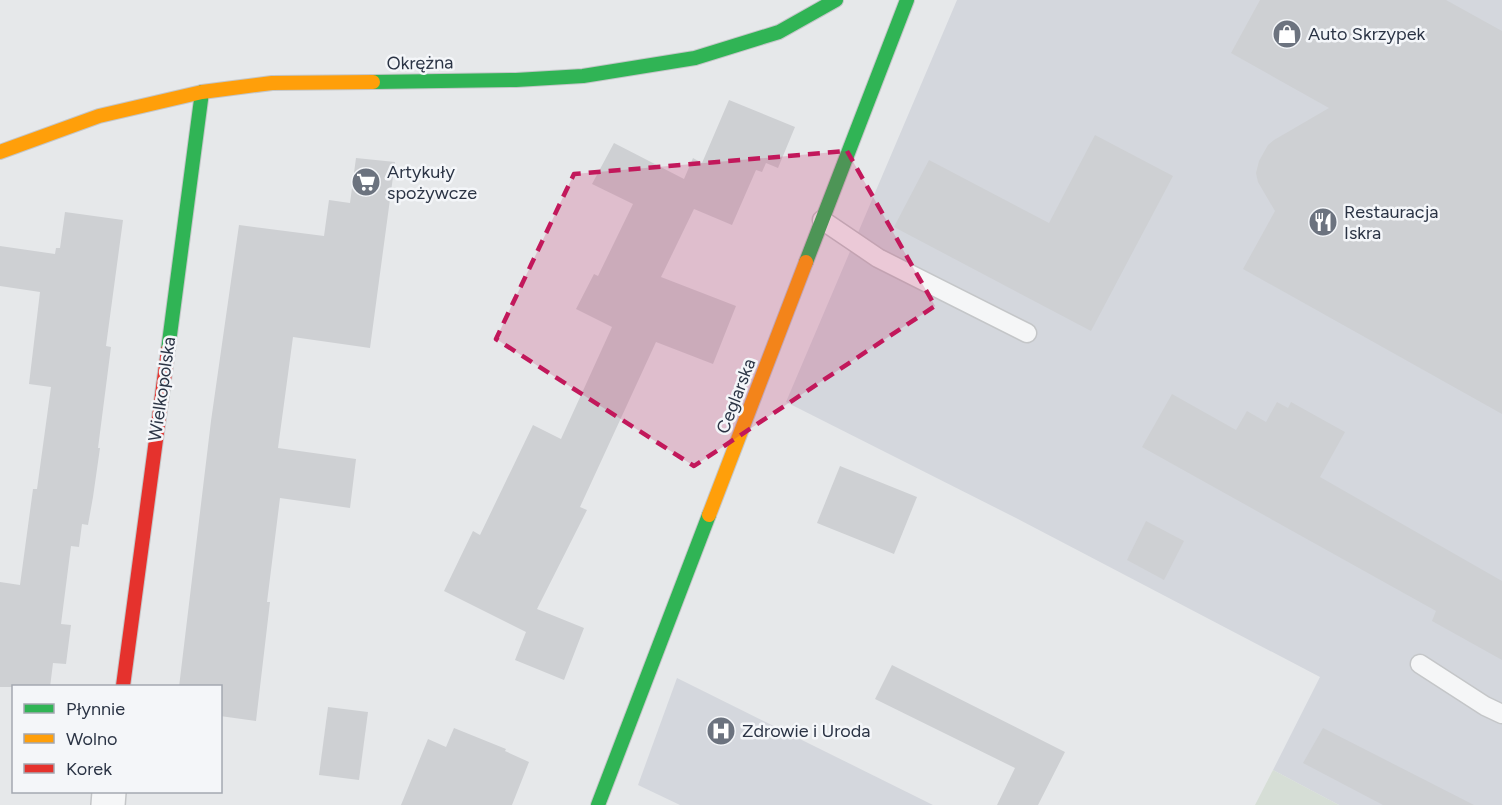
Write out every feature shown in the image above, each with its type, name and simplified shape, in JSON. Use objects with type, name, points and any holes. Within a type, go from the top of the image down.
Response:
[{"type":"street","name":"Okrężna","points":[[0,152],[99,116],[202,92],[272,83],[516,80],[583,76],[695,58],[779,32],[836,0]]},
{"type":"street","name":"Ceglarska","points":[[598,805],[907,0]]},
{"type":"street","name":"Wielkopolska","points":[[123,685],[202,92]]},
{"type":"lane","points":[[822,220],[878,258],[1027,333]]},
{"type":"lane","points":[[1420,664],[1485,706],[1502,714]]},
{"type":"highlighted area","points":[[847,151],[935,306],[694,466],[496,339],[574,174]]},
{"type":"shaded area","points":[[957,0],[1502,0],[1502,805],[1339,805],[1273,770],[1320,677],[1014,517],[786,402]]},
{"type":"shaded area","name":"Zdrowie i Uroda","points":[[677,678],[933,805],[680,805],[638,785]]},
{"type":"shaded area","points":[[1273,770],[1339,805],[1255,805]]},
{"type":"building","points":[[1260,0],[1446,0],[1502,31],[1502,414],[1243,269],[1275,211],[1258,182],[1256,173],[1259,161],[1268,145],[1274,140],[1329,108],[1231,53]]},
{"type":"building","points":[[729,100],[795,127],[778,168],[766,163],[762,172],[756,170],[732,225],[694,209],[661,277],[736,306],[713,364],[656,342],[580,507],[587,510],[537,609],[584,628],[564,680],[515,660],[526,632],[444,591],[473,531],[480,535],[533,425],[561,439],[612,327],[576,309],[594,274],[598,276],[633,204],[592,184],[614,143],[684,179],[693,158],[702,163]]},
{"type":"building","points":[[1095,135],[1173,176],[1091,331],[894,227],[929,160],[1049,223]]},
{"type":"building","points":[[356,158],[395,162],[370,348],[293,337],[278,448],[356,459],[350,508],[280,498],[256,721],[222,716],[222,685],[179,685],[211,421],[239,225],[324,236],[329,200],[350,203]]},
{"type":"building","points":[[65,212],[123,220],[106,346],[111,347],[93,497],[88,525],[82,524],[79,547],[71,546],[61,624],[71,625],[66,664],[53,663],[50,685],[0,687],[0,582],[20,585],[33,489],[37,489],[51,387],[29,384],[40,292],[0,286],[0,246],[55,254],[56,248],[60,248]]},
{"type":"building","points":[[1172,394],[1236,430],[1247,411],[1266,422],[1277,402],[1288,408],[1291,402],[1345,432],[1320,477],[1502,581],[1502,660],[1432,621],[1436,611],[1142,447]]},
{"type":"building","points":[[840,466],[917,497],[894,554],[817,523]]},
{"type":"building","points":[[1146,521],[1184,541],[1164,580],[1127,560]]},
{"type":"building","points":[[892,665],[1065,752],[1038,805],[997,805],[1015,768],[875,699]]},
{"type":"building","points":[[328,707],[368,712],[359,780],[319,775]]},
{"type":"building","points":[[454,728],[506,749],[505,751],[529,762],[512,805],[401,805],[428,739],[446,747]]},
{"type":"building","points":[[1323,728],[1474,805],[1383,805],[1303,763]]},
{"type":"traffic: fast","points":[[373,82],[516,80],[583,76],[695,58],[779,32],[836,0]]},
{"type":"traffic: fast","points":[[806,262],[907,0]]},
{"type":"traffic: fast","points":[[168,350],[202,92]]},
{"type":"traffic: fast","points":[[598,805],[709,515]]},
{"type":"traffic: slow","points":[[0,152],[99,116],[202,92],[272,83],[373,82]]},
{"type":"traffic: slow","points":[[709,515],[806,262]]},
{"type":"traffic: jam","points":[[123,685],[168,350]]},
{"type":"place","name":"Auto Skrzypek","points":[[1287,34]]},
{"type":"place","name":"Artykuły spożywcze","points":[[366,182]]},
{"type":"place","name":"Restauracja Iskra","points":[[1323,222]]},
{"type":"place","name":"Zdrowie i Uroda","points":[[721,731]]}]
